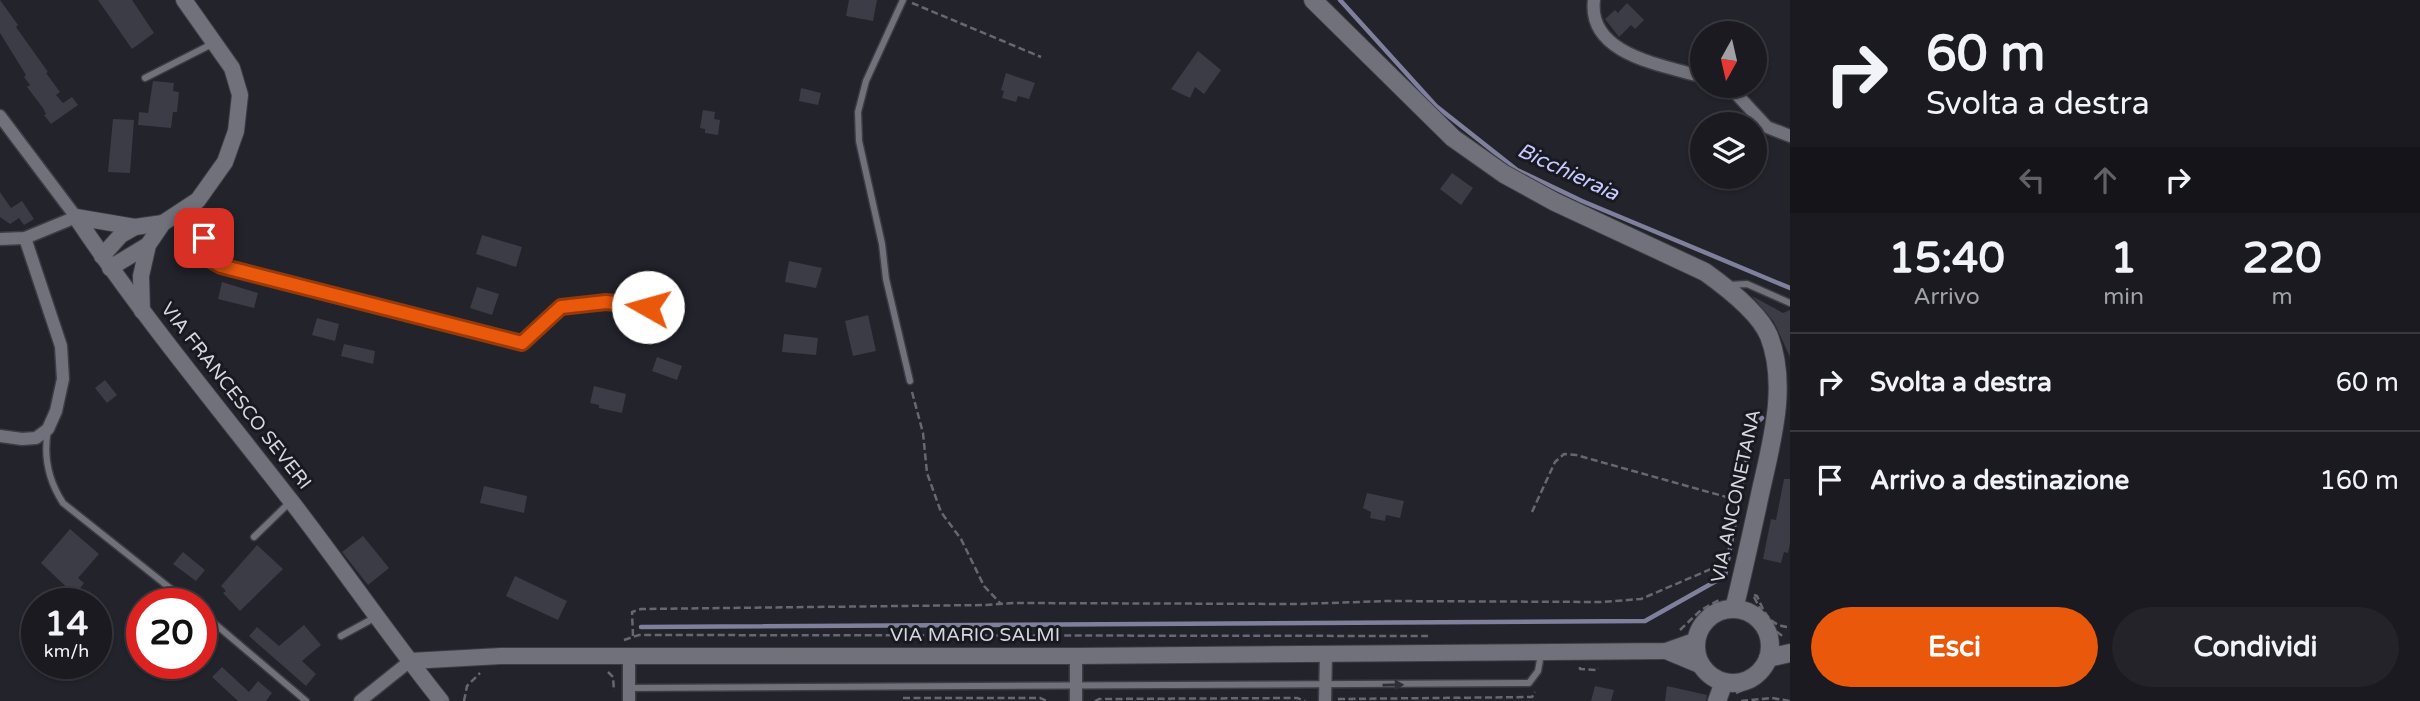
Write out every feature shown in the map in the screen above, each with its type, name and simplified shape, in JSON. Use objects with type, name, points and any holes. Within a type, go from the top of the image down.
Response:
[{"type":"main road","name":"VIA ANCONETANA","points":[[1314,0],[1453,138],[1504,174],[1555,202],[1705,272],[1724,285],[1750,310],[1768,333],[1776,360],[1777,416],[1727,604],[1706,621],[1697,640]]},
{"type":"main road","name":"VIA ANCONETANA","points":[[1727,604],[1757,618],[1765,628],[1770,656]]},
{"type":"main road","points":[[1697,640],[1698,658],[1702,666],[1724,693],[1763,667],[1770,656],[1790,650]]},
{"type":"street","points":[[142,311],[141,276],[148,245],[163,223],[198,200],[225,162],[236,131],[240,95],[232,68],[184,0]]},
{"type":"street","points":[[1594,0],[1596,25],[1611,44],[1632,56],[1690,73]]},
{"type":"street","points":[[1741,98],[1768,127],[1790,136]]},
{"type":"street","name":"VIA FRANCESCO SEVERI","points":[[0,116],[142,311],[291,501],[441,701]]},
{"type":"street","points":[[0,239],[25,238],[76,217],[135,227],[163,223]]},
{"type":"street","points":[[106,262],[121,235],[135,227]]},
{"type":"street","points":[[0,436],[36,438],[48,429],[56,411],[63,379],[61,346],[25,238]]},
{"type":"street","points":[[106,262],[148,245]]},
{"type":"street","name":"VIA MARIO SALMI","points":[[410,661],[501,656],[616,661],[1541,653],[1697,640]]},
{"type":"street","name":"VIA MARIO SALMI","points":[[1670,644],[1702,666]]},
{"type":"street","points":[[1325,701],[1326,654]]},
{"type":"street","points":[[1076,656],[1076,701]]},
{"type":"street","points":[[360,701],[410,661]]},
{"type":"street","points":[[616,661],[629,694]]},
{"type":"lane","points":[[904,0],[866,81],[858,112],[859,141],[882,244],[886,279],[910,381]]},
{"type":"lane","points":[[145,78],[216,42]]},
{"type":"lane","points":[[198,200],[206,257],[221,266],[522,343],[561,307],[606,302],[648,307]]},
{"type":"lane","points":[[1724,285],[1747,284],[1790,303]]},
{"type":"lane","points":[[48,429],[44,449],[47,467],[55,491],[63,503],[170,588]]},
{"type":"lane","points":[[254,537],[291,501]]},
{"type":"lane","points":[[341,636],[377,616]]},
{"type":"lane","points":[[217,626],[306,701]]},
{"type":"lane","points":[[629,694],[1529,683],[1538,671],[1541,653]]},
{"type":"path","points":[[904,0],[1041,57]]},
{"type":"path","points":[[913,397],[923,433],[927,472],[941,512],[961,539],[984,586],[1001,604]]},
{"type":"path","points":[[1532,512],[1555,462],[1564,454],[1577,454],[1730,498]]},
{"type":"path","points":[[633,636],[632,612],[641,609],[1388,601],[1601,602],[1641,599],[1718,566],[1732,572]]},
{"type":"path","points":[[1790,627],[1781,627],[1766,616],[1757,596],[1752,594],[1769,626],[1790,638]]},
{"type":"path","points":[[1670,644],[1701,610],[1727,604]]},
{"type":"path","points":[[615,695],[613,677],[619,644],[633,636],[1438,636]]},
{"type":"path","points":[[1724,693],[1753,685],[1770,656]]},
{"type":"path","points":[[464,701],[464,693],[471,680],[488,669]]},
{"type":"path","points":[[1095,701],[1297,698],[1306,701]]},
{"type":"path","points":[[1741,701],[1772,698],[1790,701]]},
{"type":"building","points":[[0,0],[60,92],[56,95],[63,103],[72,97],[78,105],[51,124],[27,87],[30,85],[24,77],[26,75],[0,33]]},
{"type":"building","points":[[98,0],[132,0],[154,33],[132,49]]},
{"type":"building","points":[[849,0],[877,0],[873,21],[846,16]]},
{"type":"building","points":[[1627,3],[1644,20],[1635,29],[1631,25],[1619,37],[1605,19],[1615,10],[1618,13]]},
{"type":"building","points":[[1198,51],[1221,70],[1204,94],[1195,87],[1190,98],[1171,89]]},
{"type":"building","points":[[1006,73],[1035,83],[1029,99],[1018,96],[1016,102],[1002,98],[1004,91],[1001,90]]},
{"type":"building","points":[[153,81],[174,83],[173,91],[179,92],[177,112],[173,112],[171,128],[138,125],[139,112],[148,113]]},
{"type":"building","points":[[801,88],[821,93],[818,105],[799,101]]},
{"type":"building","points":[[703,110],[715,112],[714,119],[720,120],[718,135],[705,133],[705,129],[700,128]]},
{"type":"building","points":[[113,119],[134,120],[130,173],[108,172]]},
{"type":"building","points":[[1452,173],[1473,188],[1461,205],[1440,189]]},
{"type":"building","points":[[0,192],[11,208],[22,201],[34,219],[24,225],[19,218],[10,224],[0,217]]},
{"type":"building","points":[[482,235],[522,247],[516,267],[476,254]]},
{"type":"building","points":[[789,261],[822,268],[816,288],[785,282]]},
{"type":"building","points":[[222,282],[258,293],[254,308],[218,299]]},
{"type":"building","points":[[477,287],[499,294],[492,315],[470,308]]},
{"type":"building","points":[[1752,296],[1783,313],[1790,310],[1790,357],[1774,322]]},
{"type":"building","points":[[868,315],[876,351],[853,356],[845,321]]},
{"type":"building","points":[[317,318],[339,324],[335,341],[312,335]]},
{"type":"building","points":[[784,334],[818,338],[816,355],[782,352]]},
{"type":"building","points":[[344,344],[375,351],[373,364],[341,356]]},
{"type":"building","points":[[657,357],[682,366],[677,380],[652,371]]},
{"type":"building","points":[[105,380],[117,395],[107,403],[95,388]]},
{"type":"building","points":[[594,386],[626,394],[622,413],[590,403]]},
{"type":"building","points":[[1784,479],[1790,479],[1790,543],[1788,553],[1784,552],[1781,563],[1763,559],[1771,519],[1776,520]]},
{"type":"building","points":[[484,486],[527,496],[524,513],[480,503]]},
{"type":"building","points":[[1367,493],[1404,501],[1400,518],[1386,515],[1385,521],[1370,518],[1371,512],[1363,508]]},
{"type":"building","points":[[70,529],[99,554],[78,578],[84,583],[80,588],[68,588],[41,563]]},
{"type":"building","points":[[363,536],[389,568],[368,585],[342,552]]},
{"type":"building","points":[[257,545],[283,569],[240,611],[223,593],[226,591],[221,586]]},
{"type":"building","points":[[183,552],[205,570],[196,581],[173,564]]},
{"type":"building","points":[[515,576],[567,601],[558,620],[506,596]]},
{"type":"building","points":[[304,625],[321,645],[302,661],[316,674],[306,686],[249,636],[257,627],[279,646]]},
{"type":"building","points":[[222,667],[249,692],[258,681],[272,693],[266,701],[238,701],[214,679],[217,679],[217,672]]},
{"type":"building","points":[[1595,686],[1614,690],[1611,701],[1591,701]]},
{"type":"building","points":[[1667,686],[1707,695],[1706,701],[1665,701]]},
{"type":"waterway","name":"Bicchieraia","points":[[1340,0],[1436,106],[1517,170],[1582,201],[1790,288]]},
{"type":"waterway","points":[[641,627],[1645,621],[1725,576],[1752,428],[1762,418]]},
{"type":"route","points":[[204,238],[206,257],[221,266],[522,343],[561,307],[606,302],[648,307]]}]
